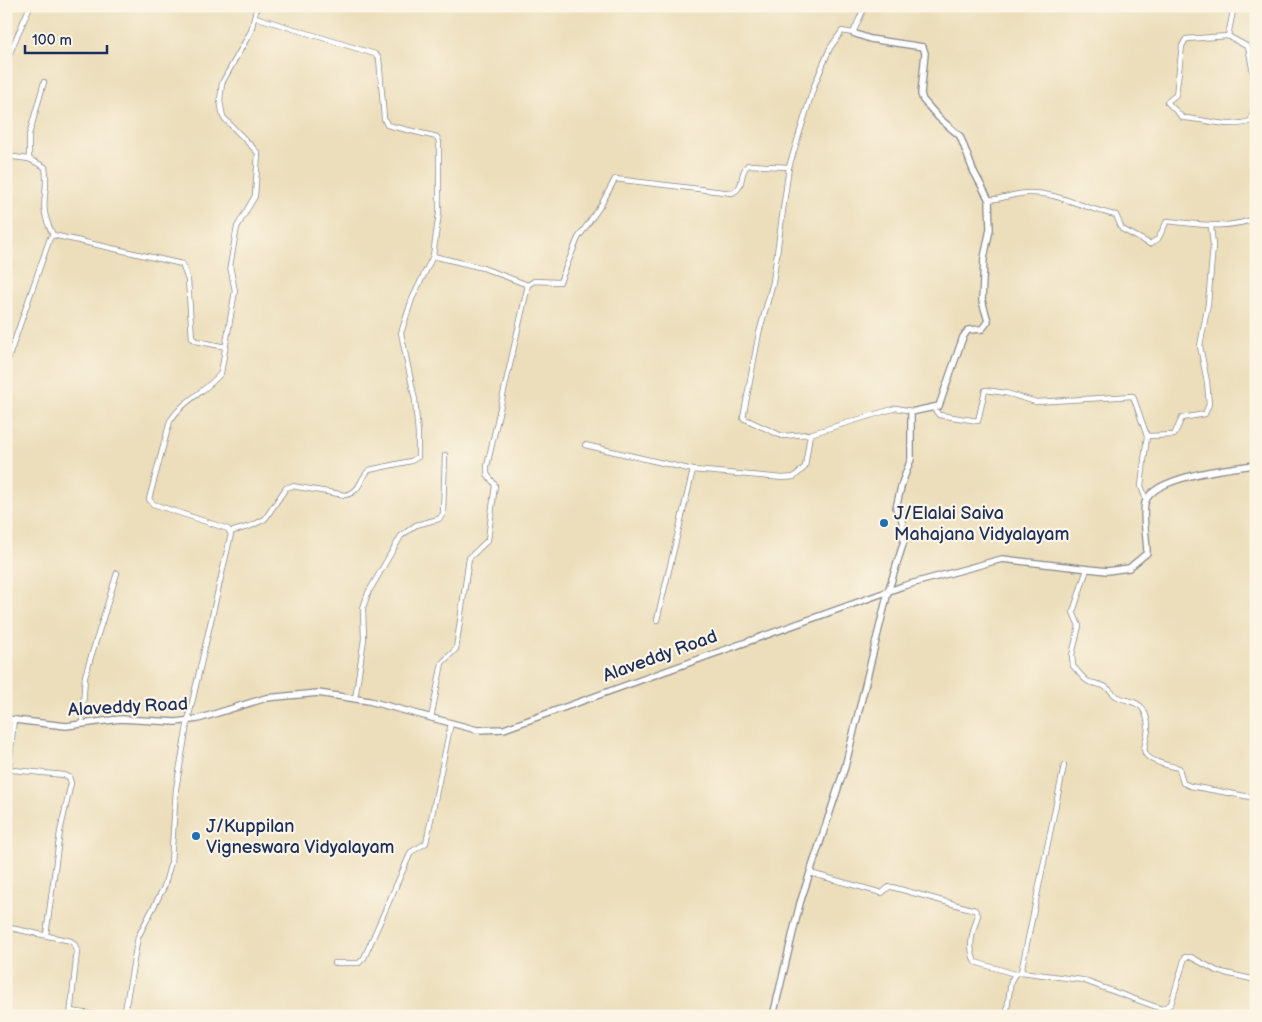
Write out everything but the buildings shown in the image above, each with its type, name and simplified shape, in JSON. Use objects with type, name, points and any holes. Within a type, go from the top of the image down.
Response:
[{"type":"street","points":[[6,62],[30,6]]},
{"type":"street","points":[[124,1016],[138,937],[164,887],[171,862],[176,788],[188,720],[225,568],[231,534],[228,529],[153,504],[149,499],[170,420],[177,409],[213,383],[221,373],[235,291],[230,266],[234,242],[237,227],[254,196],[258,153],[223,117],[220,100],[222,83],[251,32],[258,6]]},
{"type":"street","points":[[854,33],[865,6]]},
{"type":"street","points":[[1228,36],[1234,6]]},
{"type":"street","points":[[230,532],[251,526],[264,519],[286,488],[292,486],[345,495],[353,494],[358,490],[365,474],[369,470],[411,461],[418,457],[419,444],[415,400],[401,332],[412,298],[433,256],[439,213],[439,142],[436,137],[387,125],[384,118],[380,58],[375,54],[255,17]]},
{"type":"street","points":[[842,31],[870,39],[923,47],[925,52],[921,94],[923,100],[939,118],[960,136],[973,170],[989,200],[990,229],[984,258],[982,301],[988,321],[982,329],[968,330],[963,337],[956,350],[947,386],[939,406],[934,409],[912,411],[896,408],[810,434],[782,436],[743,418],[760,333],[773,282],[788,167],[814,86],[830,48],[842,31]]},
{"type":"street","points":[[1228,36],[1248,47],[1253,68],[1254,90],[1251,121],[1242,124],[1213,124],[1198,118],[1183,118],[1167,102],[1176,95],[1182,46],[1186,39],[1228,36]]},
{"type":"street","points":[[28,160],[29,135],[44,82]]},
{"type":"street","points":[[6,156],[28,160],[45,167],[43,207],[46,220],[54,235],[182,264],[188,280],[192,338],[196,342],[226,347]]},
{"type":"street","points":[[433,256],[483,268],[528,285],[534,282],[560,282],[578,238],[601,205],[615,179],[621,178],[732,193],[741,186],[744,168],[748,165],[788,167]]},
{"type":"street","points":[[989,200],[1004,199],[1027,193],[1047,194],[1116,215],[1122,229],[1150,244],[1158,240],[1167,221],[1211,226],[1249,221],[1256,218]]},
{"type":"street","points":[[1147,436],[1174,435],[1182,418],[1206,414],[1209,404],[1200,346],[1208,304],[1213,246],[1211,226]]},
{"type":"street","points":[[6,365],[50,238],[54,235]]},
{"type":"street","points":[[431,718],[442,663],[456,649],[469,558],[488,540],[495,485],[487,474],[487,466],[528,285]]},
{"type":"street","points":[[934,409],[939,415],[978,421],[985,390],[1006,393],[1036,402],[1133,396],[1147,436],[1141,486],[1146,500]]},
{"type":"street","points":[[773,1016],[800,903],[845,767],[888,592],[904,541],[902,520],[896,508],[911,459],[912,411]]},
{"type":"street","points":[[585,445],[693,470],[783,478],[794,477],[805,467],[810,434]]},
{"type":"street","points":[[354,699],[364,639],[363,608],[368,593],[401,536],[416,525],[439,519],[443,514],[446,455]]},
{"type":"street","points":[[1146,500],[1149,495],[1168,483],[1204,472],[1256,465]]},
{"type":"street","points":[[657,620],[693,470]]},
{"type":"street","name":"Alaveddy Road","points":[[6,718],[66,726],[120,719],[176,722],[266,698],[318,693],[354,699],[477,730],[504,729],[845,605],[903,586],[1002,559],[1107,571],[1129,568],[1147,553],[1146,500]]},
{"type":"street","points":[[1087,569],[1073,612],[1080,626],[1072,655],[1073,666],[1088,681],[1106,687],[1116,696],[1135,702],[1142,708],[1146,719],[1144,752],[1147,759],[1156,764],[1179,768],[1183,783],[1190,786],[1256,798]]},
{"type":"street","points":[[82,724],[85,676],[117,573]]},
{"type":"street","points":[[14,720],[9,768],[64,775],[69,777],[71,783],[60,832],[46,935]]},
{"type":"street","points":[[334,963],[359,963],[364,958],[411,852],[426,843],[451,723]]},
{"type":"street","points":[[1006,1016],[1011,981],[1018,973],[1064,766]]},
{"type":"street","points":[[810,873],[882,893],[889,887],[892,887],[975,910],[978,915],[970,939],[972,956],[975,962],[1018,973],[1082,980],[1162,1009]]},
{"type":"street","points":[[6,927],[71,940],[77,951],[71,1014],[103,1016]]},
{"type":"street","points":[[1156,1016],[1162,1009],[1171,1004],[1185,958],[1191,957],[1217,971],[1256,980]]},
{"type":"place","name":"J/Elalai Saiva Mahajana Vidyalayam","points":[[884,523]]},
{"type":"place","name":"J/Kuppilan Vigneswara Vidyalayam","points":[[196,836]]}]
